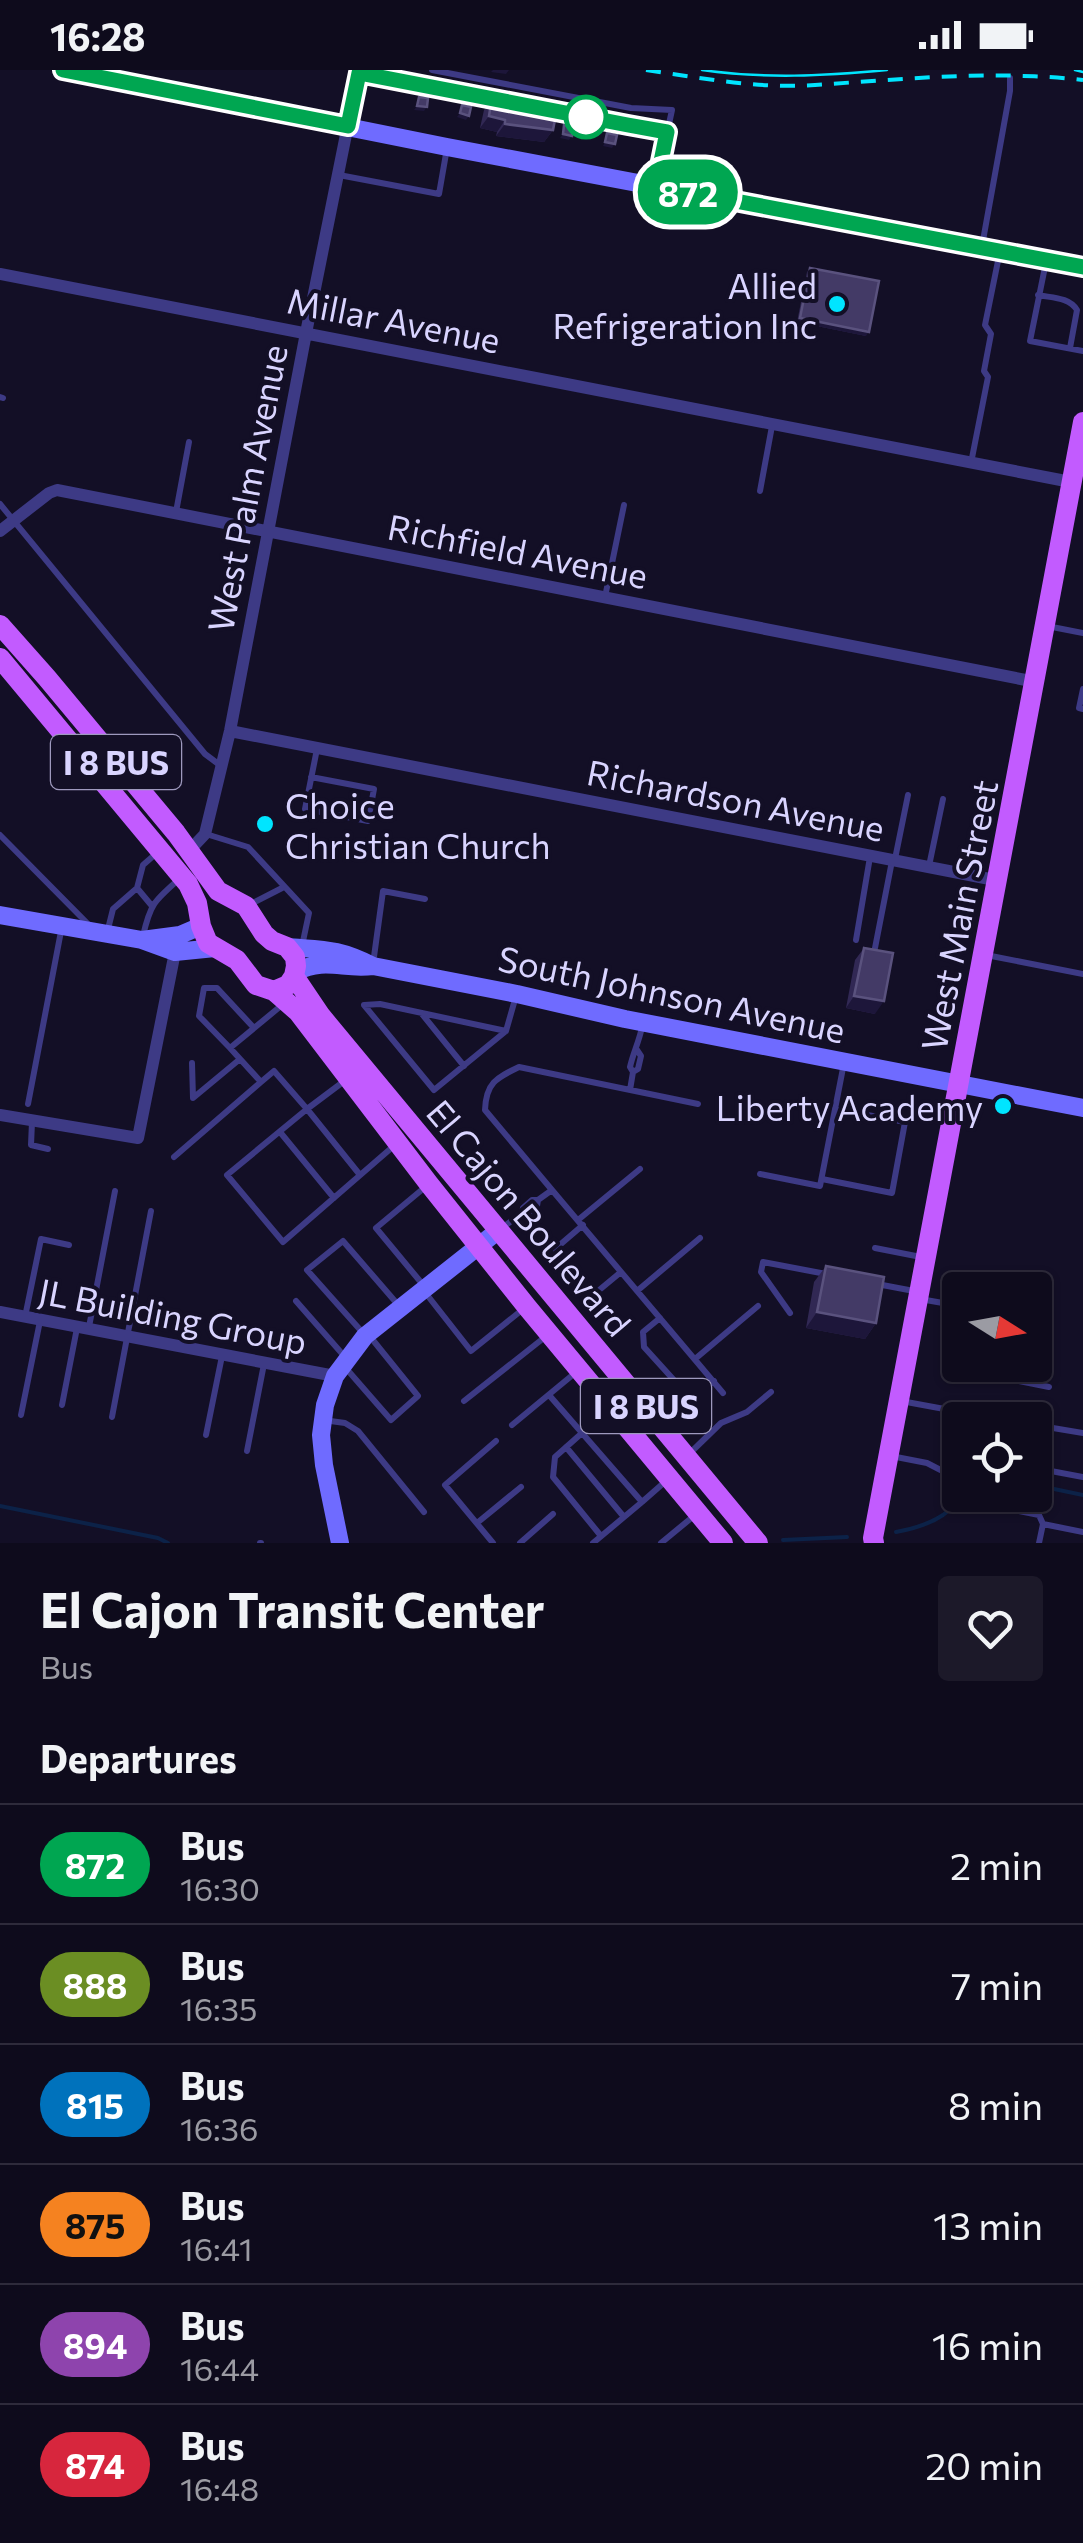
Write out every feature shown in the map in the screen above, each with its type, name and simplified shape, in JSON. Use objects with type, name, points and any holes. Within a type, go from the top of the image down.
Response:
[{"type":"main road","points":[[63,70],[1083,267]]},
{"type":"main road","name":"West Main Street","points":[[871,1541],[1083,422]]},
{"type":"main road","name":"I 8 BUS","points":[[0,625],[218,891],[237,902],[264,934],[294,948],[294,974]]},
{"type":"main road","name":"I 8 BUS","points":[[0,658],[182,876],[193,893],[204,938],[237,960],[256,986],[281,996]]},
{"type":"main road","points":[[142,940],[164,938],[201,922],[209,907],[237,902]]},
{"type":"main road","points":[[0,915],[142,940],[174,952],[215,948]]},
{"type":"main road","name":"South Johnson Avenue","points":[[294,948],[324,948],[373,966],[643,1023],[1083,1108]]},
{"type":"main road","name":"South Johnson Avenue","points":[[294,974],[320,963],[373,966]]},
{"type":"main road","points":[[281,996],[294,974]]},
{"type":"main road","name":"El Cajon Boulevard","points":[[294,974],[322,1016],[758,1543]]},
{"type":"main road","name":"El Cajon Boulevard","points":[[281,996],[298,1012],[527,1306],[724,1543]]},
{"type":"main road","points":[[340,1543],[322,1450],[322,1420],[342,1367],[366,1334],[499,1230]]},
{"type":"street","name":"West Palm Avenue","points":[[189,851],[205,834],[230,731],[359,72]]},
{"type":"street","name":"Millar Avenue","points":[[0,274],[1071,482]]},
{"type":"street","name":"Richfield Avenue","points":[[0,531],[57,490],[1036,682]]},
{"type":"street","name":"Richardson Avenue","points":[[230,731],[995,880]]},
{"type":"street","points":[[0,1114],[138,1138],[174,952]]},
{"type":"street","name":"JL Building Group","points":[[0,1312],[265,1363],[342,1367]]},
{"type":"lane","points":[[432,70],[631,108],[672,110],[656,186]]},
{"type":"lane","points":[[359,72],[513,103]]},
{"type":"lane","points":[[971,463],[988,377],[984,371],[991,334],[985,325],[1010,78]]},
{"type":"lane","points":[[552,110],[667,132]]},
{"type":"lane","points":[[338,174],[439,194],[447,147]]},
{"type":"lane","points":[[1046,260],[1030,340],[1083,351]]},
{"type":"lane","points":[[1038,295],[1074,305],[1070,348]]},
{"type":"lane","points":[[760,491],[772,426]]},
{"type":"lane","points":[[176,512],[189,442]]},
{"type":"lane","points":[[0,504],[205,754],[222,767]]},
{"type":"lane","points":[[604,598],[624,505]]},
{"type":"lane","points":[[1046,626],[1083,633]]},
{"type":"lane","points":[[1083,689],[1079,708],[1083,709]]},
{"type":"lane","points":[[312,777],[374,789],[368,821],[305,809],[318,748]]},
{"type":"lane","points":[[875,948],[908,795]]},
{"type":"lane","points":[[928,867],[943,799]]},
{"type":"lane","points":[[205,834],[248,847],[309,913],[294,948]]},
{"type":"lane","points":[[0,835],[101,932],[113,908],[136,888],[143,865],[160,850]]},
{"type":"lane","points":[[856,940],[870,856]]},
{"type":"lane","points":[[142,940],[152,906],[182,876]]},
{"type":"lane","points":[[237,902],[284,887]]},
{"type":"lane","points":[[136,888],[152,906]]},
{"type":"lane","points":[[373,966],[383,890],[425,898]]},
{"type":"lane","points":[[28,1104],[62,925]]},
{"type":"lane","points":[[982,954],[1083,974]]},
{"type":"lane","points":[[254,1028],[217,988],[204,988],[199,1016],[261,1082]]},
{"type":"lane","points":[[506,1031],[380,1004],[364,1006],[434,1090],[506,1031],[517,994]]},
{"type":"lane","points":[[230,1048],[254,1028],[281,996]]},
{"type":"lane","points":[[421,1013],[464,1066]]},
{"type":"lane","points":[[630,1090],[633,1072],[638,1069],[637,1050],[643,1023]]},
{"type":"lane","points":[[192,1063],[193,1098],[240,1058]]},
{"type":"lane","points":[[760,1174],[820,1186],[844,1062]]},
{"type":"lane","points":[[698,1104],[519,1067],[499,1077],[486,1093],[485,1110],[723,1392]]},
{"type":"lane","points":[[174,1157],[274,1071],[360,1174]]},
{"type":"lane","points":[[348,1078],[227,1175],[283,1242],[398,1142]]},
{"type":"lane","points":[[822,1179],[892,1192],[905,1122],[835,1109]]},
{"type":"lane","points":[[32,1121],[31,1145],[48,1149]]},
{"type":"lane","points":[[280,1132],[334,1198]]},
{"type":"lane","points":[[554,1248],[640,1169]]},
{"type":"lane","points":[[429,1184],[376,1228],[472,1351],[527,1306]]},
{"type":"lane","points":[[499,1230],[522,1213],[528,1214],[552,1190]]},
{"type":"lane","points":[[62,1405],[115,1191]]},
{"type":"lane","points":[[112,1417],[151,1210]]},
{"type":"lane","points":[[638,1291],[700,1238]]},
{"type":"lane","points":[[25,1317],[41,1239],[69,1245]]},
{"type":"lane","points":[[296,1301],[342,1367],[391,1420],[418,1396],[307,1270],[343,1241],[401,1308]]},
{"type":"lane","points":[[875,1248],[927,1258]]},
{"type":"lane","points":[[790,1313],[760,1272],[762,1262],[839,1276]]},
{"type":"lane","points":[[592,1296],[622,1272]]},
{"type":"lane","points":[[877,1284],[942,1302]]},
{"type":"lane","points":[[695,1359],[758,1306]]},
{"type":"lane","points":[[660,1318],[643,1332],[644,1346],[692,1400],[714,1382]]},
{"type":"lane","points":[[21,1415],[40,1320]]},
{"type":"lane","points":[[464,1401],[550,1333]]},
{"type":"lane","points":[[206,1434],[222,1355]]},
{"type":"lane","points":[[247,1451],[265,1363]]},
{"type":"lane","points":[[512,1426],[579,1369]]},
{"type":"lane","points":[[1027,1382],[1049,1386]]},
{"type":"lane","points":[[687,1456],[721,1423],[747,1412],[772,1392]]},
{"type":"lane","points":[[548,1394],[642,1502]]},
{"type":"lane","points":[[900,1400],[942,1409]]},
{"type":"lane","points":[[322,1420],[345,1423],[358,1431],[424,1512]]},
{"type":"lane","points":[[1052,1428],[1083,1434]]},
{"type":"lane","points":[[582,1433],[555,1456],[554,1478],[602,1536]]},
{"type":"lane","points":[[494,1543],[445,1485],[496,1441]]},
{"type":"lane","points":[[566,1447],[624,1517]]},
{"type":"lane","points":[[890,1455],[942,1471]]},
{"type":"lane","points":[[1052,1471],[1083,1477]]},
{"type":"lane","points":[[593,1543],[670,1478]]},
{"type":"lane","points":[[476,1523],[521,1486]]},
{"type":"lane","points":[[661,1543],[698,1512]]},
{"type":"lane","points":[[1021,1512],[1039,1516],[1043,1524],[1039,1543]]},
{"type":"lane","points":[[520,1543],[553,1514]]},
{"type":"lane","points":[[1043,1524],[1083,1532]]},
{"type":"building","points":[[419,97],[428,98],[427,107],[417,106]]},
{"type":"building","points":[[492,97],[557,109],[553,130],[505,124],[505,120],[489,116]]},
{"type":"building","points":[[462,105],[471,107],[469,116],[460,113]]},
{"type":"building","points":[[564,125],[573,126],[572,136],[563,134]]},
{"type":"building","points":[[607,133],[617,135],[615,144],[605,142]]},
{"type":"building","name":"Allied Refrigeration Inc","points":[[810,268],[879,281],[869,332],[800,318]]},
{"type":"building","points":[[864,948],[893,953],[884,1001],[854,996]]},
{"type":"building","points":[[826,1266],[884,1277],[876,1323],[817,1312]]},
{"type":"waterway","points":[[1052,1489],[1083,1495]]},
{"type":"waterway","points":[[0,1506],[168,1543]]},
{"type":"waterway","points":[[896,1532],[947,1512]]},
{"type":"waterway","points":[[783,1540],[847,1537]]},
{"type":"tram line","points":[[702,70],[794,76],[887,70]]},
{"type":"tram line","points":[[1075,70],[1083,72]]},
{"type":"railway","points":[[646,70],[772,85],[983,76],[1083,80]]},
{"type":"bus line","name":"872","points":[[63,70],[348,126],[359,73],[667,132],[656,186],[1083,267]]},
{"type":"place","name":"Allied Refrigeration Inc","points":[[837,304]]},
{"type":"place","name":"Choice Christian Church","points":[[265,824]]},
{"type":"place","name":"Liberty Academy","points":[[1003,1106]]}]
